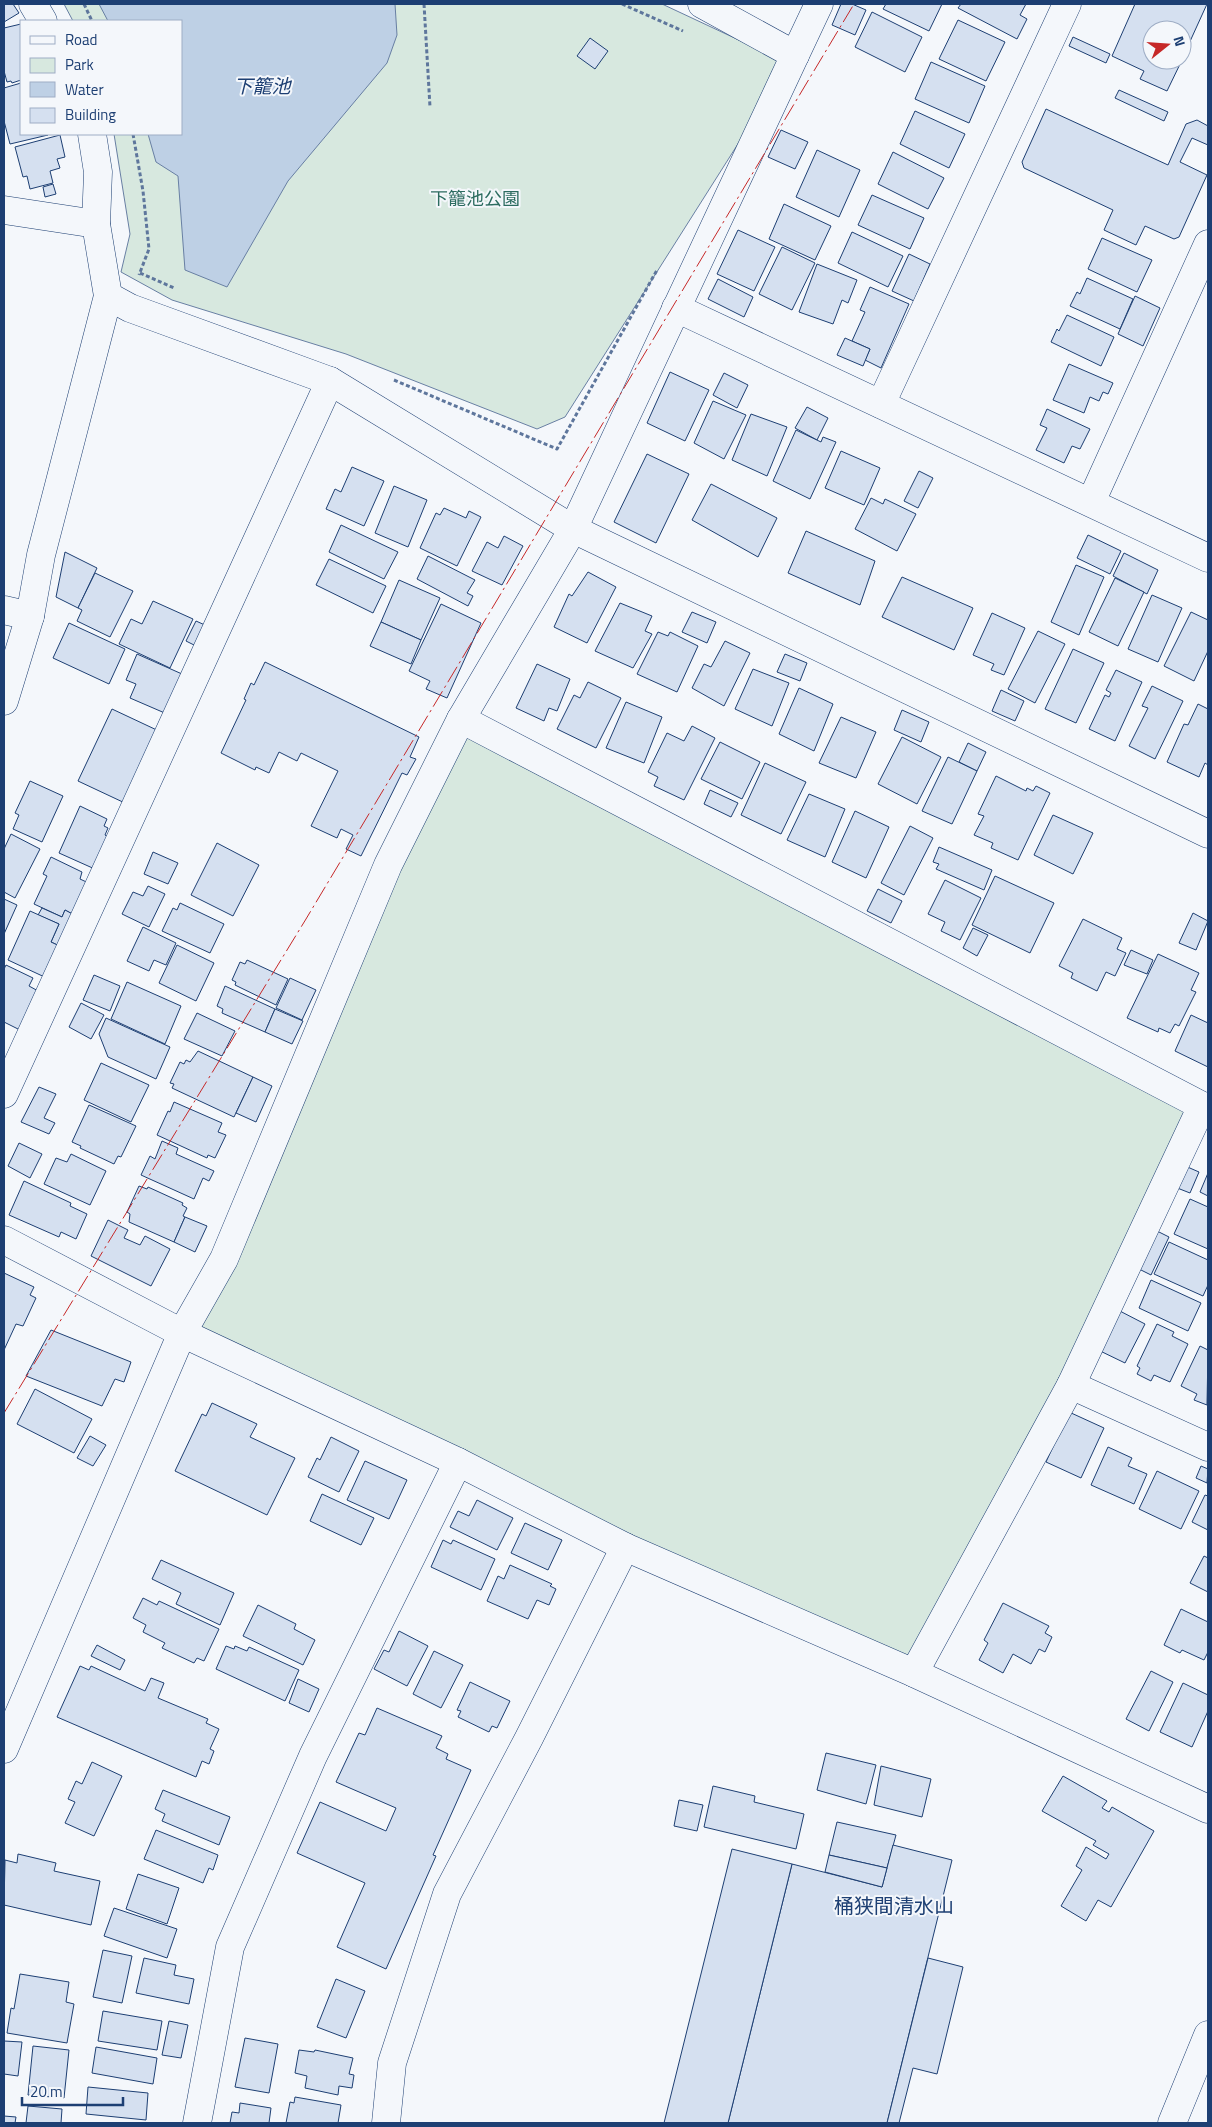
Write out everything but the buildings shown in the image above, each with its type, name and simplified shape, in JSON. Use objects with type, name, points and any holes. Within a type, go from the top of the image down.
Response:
[{"type":"street","points":[[33,4],[42,20]]},
{"type":"street","points":[[702,4],[795,55]]},
{"type":"street","points":[[4,1749],[182,1332],[224,1259],[388,865],[461,719],[573,529],[819,4]]},
{"type":"street","points":[[881,404],[1067,4]]},
{"type":"street","points":[[4,702],[30,616],[41,555],[119,302],[96,224],[98,172],[92,135]]},
{"type":"street","points":[[4,210],[96,224]]},
{"type":"street","points":[[1091,502],[1208,244]]},
{"type":"street","points":[[119,302],[330,381],[573,529],[1208,834]]},
{"type":"street","points":[[676,308],[1208,558]]},
{"type":"street","points":[[4,1094],[330,381]]},
{"type":"street","points":[[4,610],[30,616]]},
{"type":"street","points":[[461,719],[1205,1108],[1071,1385],[914,1673]]},
{"type":"street","points":[[4,1240],[182,1332],[458,1462],[625,1547],[914,1673],[1208,1809]]},
{"type":"street","points":[[1071,1385],[1208,1447]]},
{"type":"street","points":[[197,2123],[230,1948],[313,1756],[458,1462]]},
{"type":"street","points":[[386,2123],[392,2063],[447,1894],[529,1738],[625,1547]]},
{"type":"street","points":[[1172,2123],[1208,2035]]},
{"type":"path","points":[[84,4],[92,20]]},
{"type":"path","points":[[424,4],[430,108]]},
{"type":"path","points":[[622,4],[691,35]]},
{"type":"path","points":[[119,302],[140,274],[149,249],[143,191],[133,135]]},
{"type":"path","points":[[394,380],[557,449],[658,268]]},
{"type":"path","points":[[140,274],[176,289]]},
{"type":"green space","name":"下籠池公園","points":[[64,4],[662,4],[773,56],[780,61],[781,76],[565,417],[537,429],[346,354],[172,300],[121,272],[130,234],[114,135],[182,135],[182,20],[72,20]]},
{"type":"green space","points":[[461,719],[1202,1106],[914,1673],[182,1333]]},
{"type":"water","name":"下籠池","points":[[99,4],[395,4],[397,35],[387,63],[288,181],[227,287],[185,270],[178,176],[156,162],[148,135],[182,135],[182,20],[107,20]]},
{"type":"power","points":[[4,1413],[306,919],[854,4]]},
{"type":"district","name":"桶狭間清水山","points":[[894,1905]]}]
